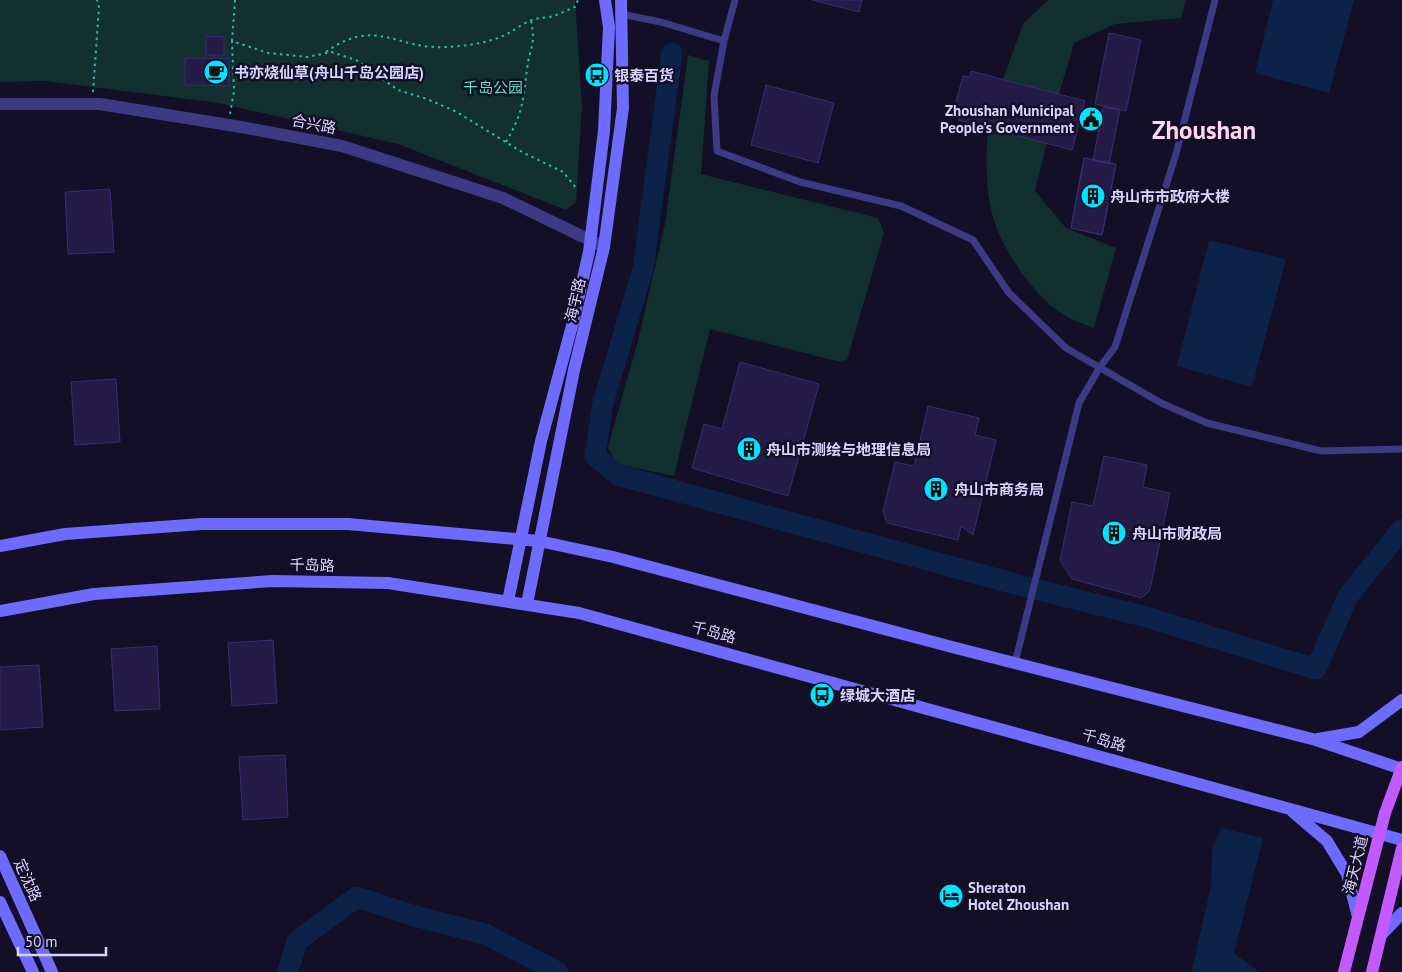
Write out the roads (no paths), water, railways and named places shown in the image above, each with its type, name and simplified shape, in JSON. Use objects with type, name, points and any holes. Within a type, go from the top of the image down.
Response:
[{"type":"main road","name":"海天大道","points":[[1344,972],[1380,834],[1402,768]]},
{"type":"main road","points":[[1372,972],[1402,848]]},
{"type":"street","name":"海宇路","points":[[508,601],[541,440],[573,322],[591,240],[604,131],[609,27],[605,0]]},
{"type":"street","name":"海宇路","points":[[527,604],[574,370],[604,246],[623,108],[621,0]]},
{"type":"street","name":"合兴路","points":[[0,104],[92,104],[228,125],[342,146],[503,198],[604,246]]},
{"type":"street","points":[[0,546],[65,534],[202,524],[348,524],[539,540],[613,557],[1316,740],[1402,768]]},
{"type":"street","name":"千岛路","points":[[0,610],[94,594],[272,581],[388,583],[527,604],[589,615],[1402,840]]},
{"type":"street","points":[[1316,740],[1359,732],[1392,710],[1402,700]]},
{"type":"street","points":[[1290,809],[1326,841],[1346,874],[1358,917]]},
{"type":"street","name":"定沈路","points":[[0,856],[52,972]]},
{"type":"street","points":[[0,902],[33,972]]},
{"type":"street","points":[[1382,934],[1402,913]]},
{"type":"lane","points":[[735,0],[724,41],[714,96],[716,151],[800,182],[901,206],[972,240],[1010,293],[1066,348],[1161,403],[1207,423],[1321,451],[1402,449]]},
{"type":"lane","points":[[1015,663],[1080,403],[1100,367],[1116,347],[1176,154],[1215,0]]},
{"type":"lane","points":[[621,14],[661,22],[724,41]]},
{"type":"water","points":[[1273,0],[1354,0],[1329,93],[1255,73]]},
{"type":"water","points":[[1209,240],[1286,259],[1252,387],[1177,366]]},
{"type":"water","points":[[1221,828],[1263,838],[1234,953],[1259,972],[1193,972],[1192,970],[1211,885],[1212,848]]},
{"type":"waterway","points":[[672,53],[643,269],[603,403],[595,456],[618,475],[1015,584],[1143,616],[1316,669],[1348,596],[1402,529]]},
{"type":"waterway","points":[[288,972],[297,941],[357,897],[415,916],[485,934],[558,972]]},
{"type":"place","name":"书亦烧仙草(舟山千岛公园店)","points":[[216,72]]},
{"type":"place","name":"银泰百货","points":[[597,75]]},
{"type":"place","name":"Zhoushan Municipal People's Government","points":[[1091,119]]},
{"type":"place","name":"舟山市市政府大楼","points":[[1093,196]]},
{"type":"place","name":"舟山市测绘与地理信息局","points":[[749,449]]},
{"type":"place","name":"舟山市商务局","points":[[936,489]]},
{"type":"place","name":"舟山市财政局","points":[[1114,533]]},
{"type":"place","name":"绿城大酒店","points":[[822,695]]},
{"type":"place","name":"Sheraton Hotel Zhoushan","points":[[951,896]]},
{"type":"district","name":"Zhoushan","points":[[1204,130]]},
{"type":"park label","name":"千岛公园","points":[[493,87]]}]
